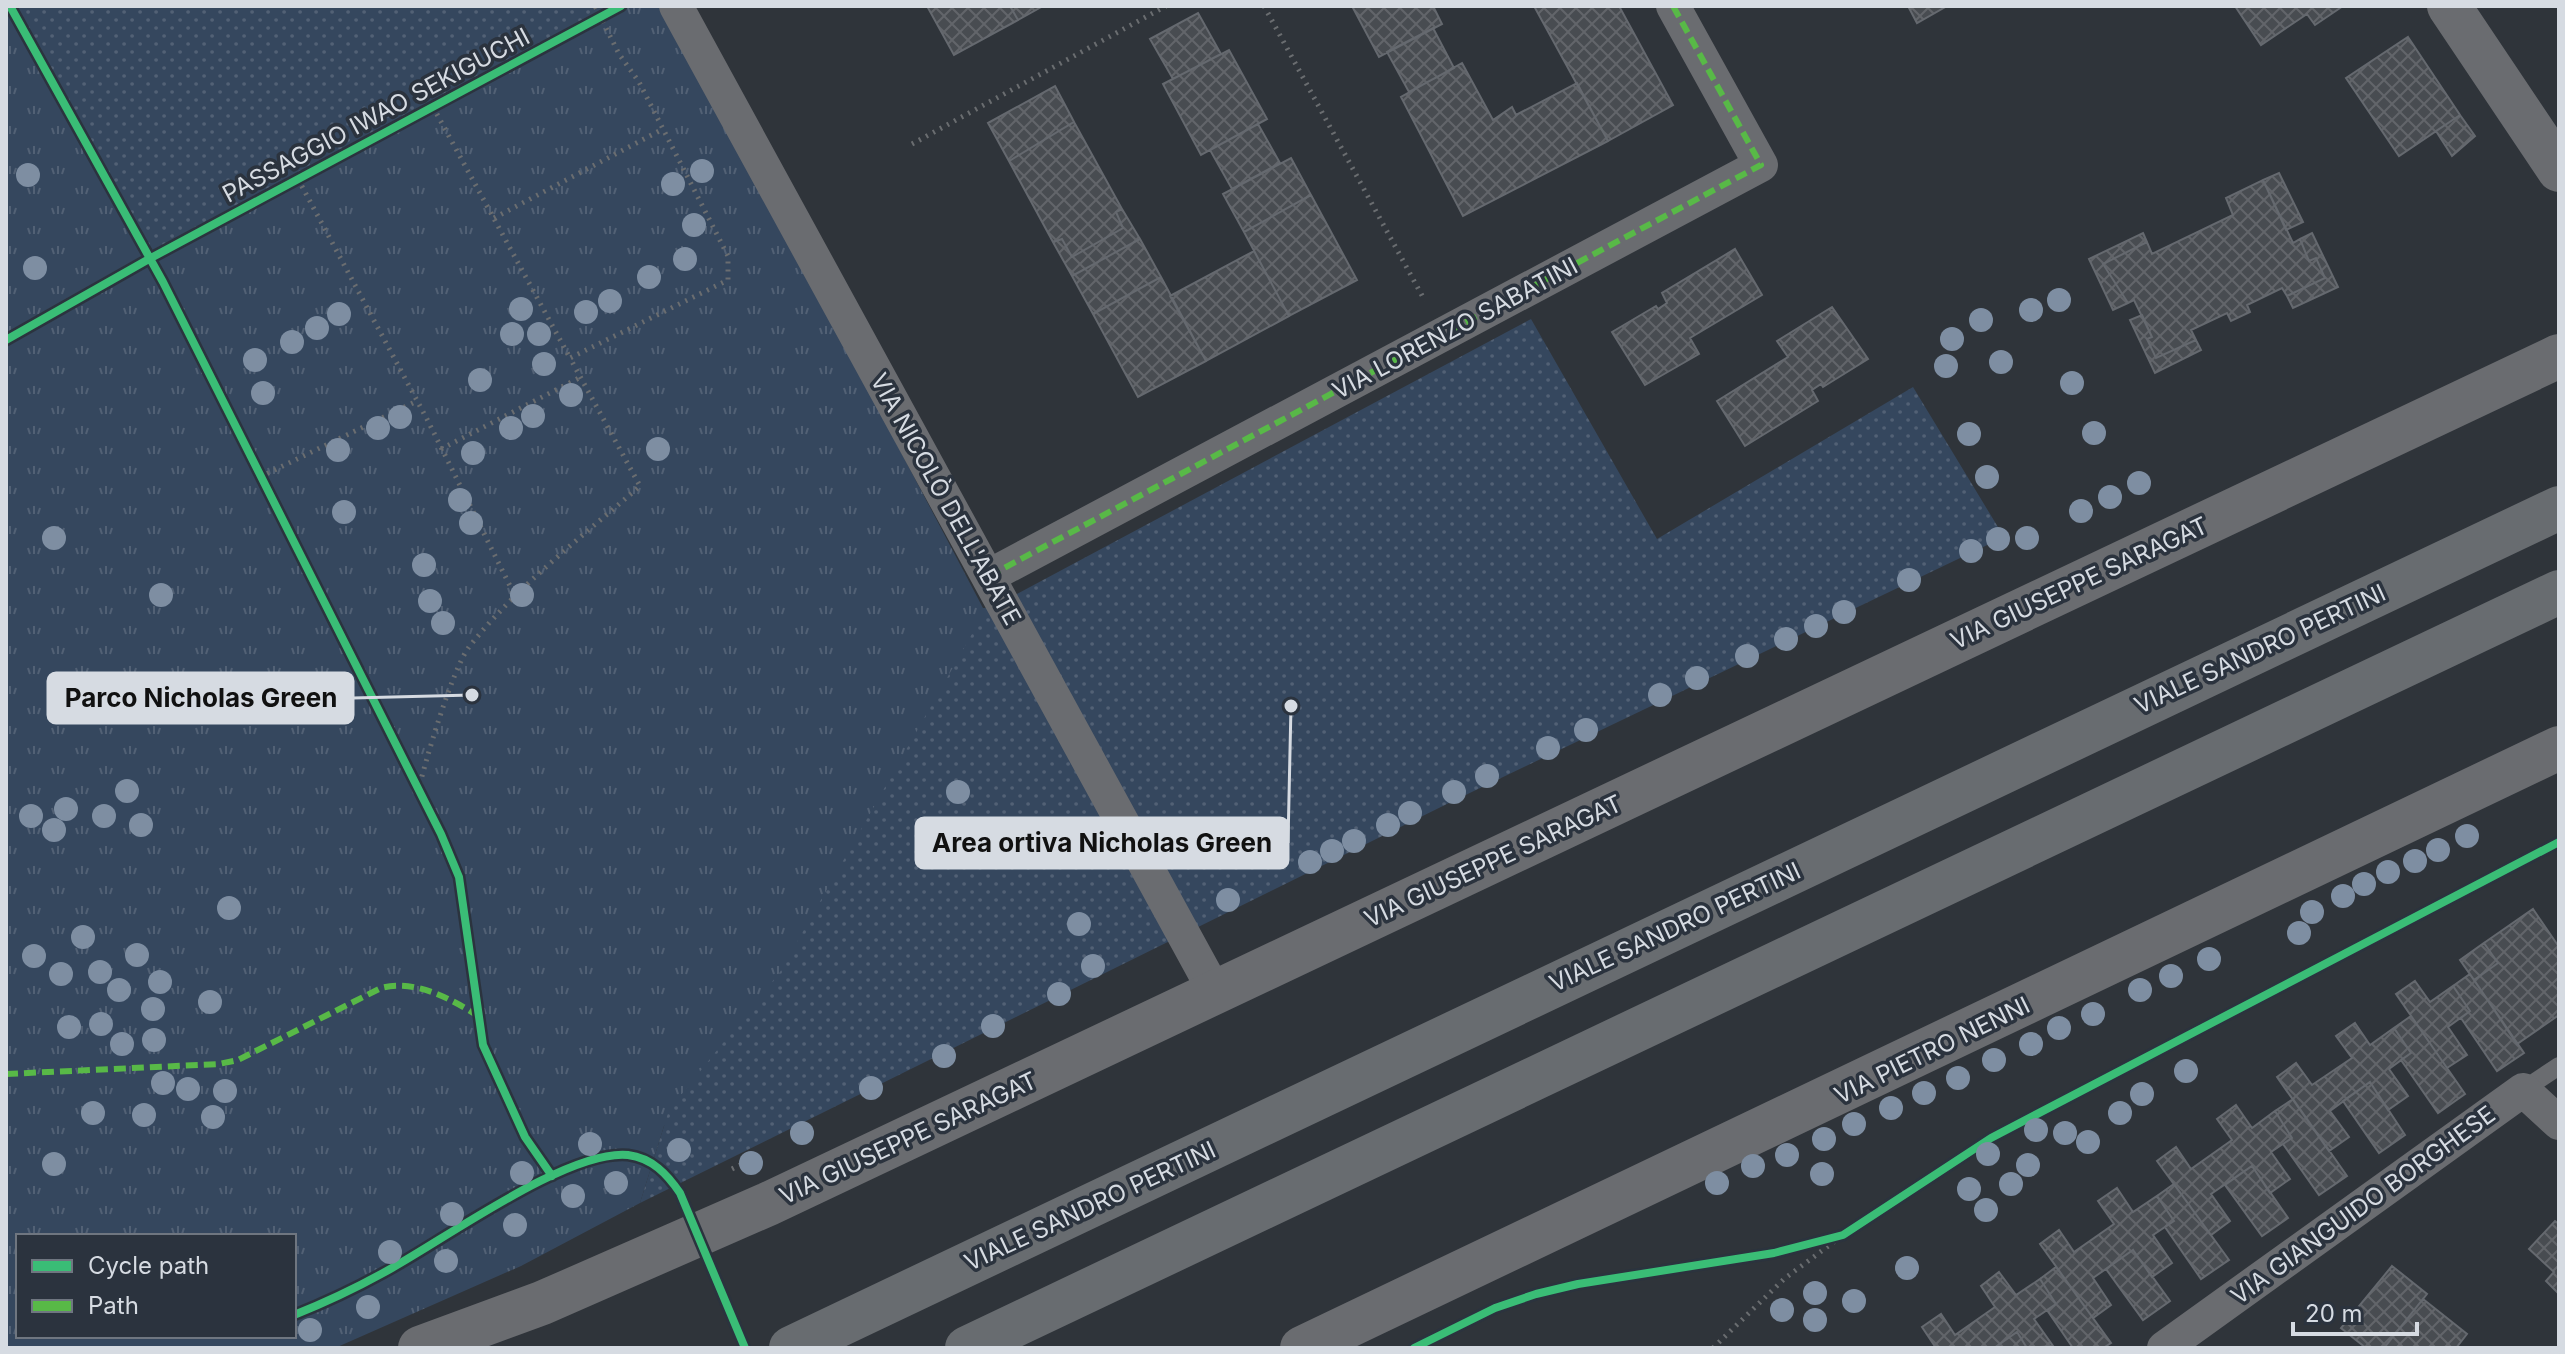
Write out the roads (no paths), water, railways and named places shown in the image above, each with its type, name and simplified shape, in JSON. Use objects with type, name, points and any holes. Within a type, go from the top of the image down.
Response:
[{"type":"highway","name":"VIALE SANDRO PERTINI","points":[[791,1348],[2559,508]]},
{"type":"highway","points":[[967,1348],[2559,592]]},
{"type":"street","name":"VIA LORENZO SABATINI","points":[[989,576],[1761,165],[1673,6]]},
{"type":"street","points":[[2449,6],[2559,170]]},
{"type":"street","name":"VIA NICOLÒ DELL'ABATE","points":[[683,8],[1215,992]]},
{"type":"street","name":"VIA GIUSEPPE SARAGAT","points":[[420,1348],[542,1303],[768,1204],[2559,356]]},
{"type":"street","name":"VIA PIETRO NENNI","points":[[1302,1348],[2559,748]]},
{"type":"street","points":[[2523,1090],[2559,1123]]},
{"type":"street","name":"VIA GIANGUIDO BORGHESE","points":[[2164,1348],[2523,1090]]},
{"type":"lane","points":[[2523,1090],[2559,1066]]},
{"type":"place","name":"Parco Nicholas Green","points":[[472,695]]},
{"type":"place","name":"Area ortiva Nicholas Green","points":[[1291,706]]}]
